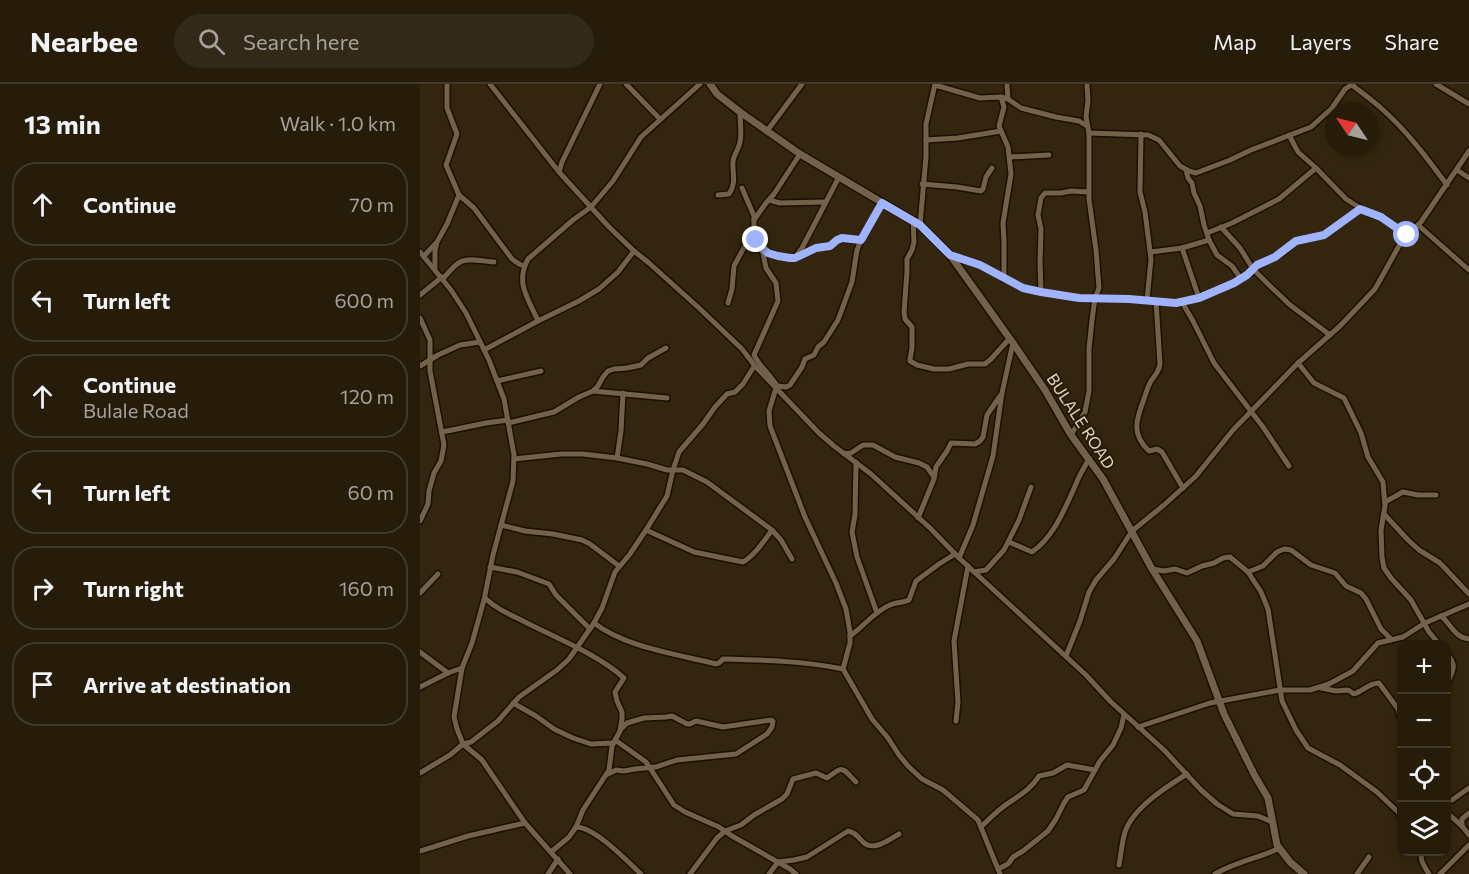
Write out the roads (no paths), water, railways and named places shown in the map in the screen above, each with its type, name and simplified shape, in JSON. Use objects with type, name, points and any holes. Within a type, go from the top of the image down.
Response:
[{"type":"street","points":[[447,84],[447,108],[457,134],[446,165],[459,195],[474,208],[512,259],[524,266]]},
{"type":"street","points":[[490,84],[559,172],[609,227],[742,349],[755,366],[819,433],[871,474],[1066,656],[1164,750],[1201,790],[1229,812],[1237,815],[1258,816],[1272,822]]},
{"type":"street","points":[[559,172],[600,84]]},
{"type":"street","points":[[626,84],[660,119]]},
{"type":"street","points":[[538,321],[522,284],[524,266],[533,253],[591,207],[613,181],[637,142],[700,84]]},
{"type":"street","name":"BULALE ROAD","points":[[710,84],[717,94],[740,112],[800,154],[917,222],[950,255],[1011,340],[1045,390],[1071,435],[1103,479],[1152,569],[1200,646],[1220,702],[1244,755],[1268,798],[1276,840],[1290,862],[1304,874]]},
{"type":"street","points":[[767,131],[802,84]]},
{"type":"street","points":[[1007,84],[1008,99]]},
{"type":"street","points":[[1071,435],[1085,412],[1089,391],[1089,349],[1095,298],[1099,288],[1089,192],[1087,84]]},
{"type":"street","points":[[1011,340],[984,364],[934,369],[910,361],[912,327],[905,319],[904,312],[907,259],[914,243],[926,157],[927,118],[935,85],[980,98],[1008,99],[1021,108],[1079,121],[1088,130],[1148,135],[1159,140],[1176,163],[1192,172],[1230,160],[1311,127],[1328,112],[1345,89],[1352,84],[1403,130],[1447,185]]},
{"type":"street","points":[[1436,84],[1469,104]]},
{"type":"street","points":[[1001,97],[1004,107],[999,124],[1008,147],[1011,178],[1003,223],[1004,279]]},
{"type":"street","points":[[718,195],[729,194],[733,188],[733,158],[741,141],[740,112]]},
{"type":"street","points":[[926,140],[958,138],[1001,131]]},
{"type":"street","points":[[1141,134],[1140,192],[1151,252],[1147,300]]},
{"type":"street","points":[[1289,135],[1298,152],[1346,199],[1360,209],[1381,217],[1407,235]]},
{"type":"street","points":[[1066,656],[1089,592],[1132,531],[1201,471],[1251,412],[1375,289],[1407,235],[1418,225],[1469,152]]},
{"type":"street","points":[[754,220],[800,154]]},
{"type":"street","points":[[1010,157],[1049,155]]},
{"type":"street","points":[[922,184],[957,186],[981,191],[992,168]]},
{"type":"street","points":[[1207,232],[1279,199],[1316,168]]},
{"type":"street","points":[[1186,170],[1200,206],[1209,240],[1217,255],[1232,266],[1241,279]]},
{"type":"street","points":[[1457,170],[1469,178]]},
{"type":"street","points":[[795,258],[839,177]]},
{"type":"street","points":[[728,303],[734,266],[753,231],[754,220],[742,188]]},
{"type":"street","points":[[1041,292],[1041,229],[1038,215],[1042,195],[1071,190],[1089,192]]},
{"type":"street","points":[[435,270],[437,242],[459,195]]},
{"type":"street","points":[[769,200],[780,203],[825,202]]},
{"type":"street","points":[[777,387],[789,385],[806,358],[814,355],[838,320],[852,282],[855,257],[861,240],[882,203]]},
{"type":"street","points":[[950,255],[980,265],[1023,288],[1041,292],[1079,298],[1182,302],[1199,298],[1241,279],[1260,263],[1281,254],[1296,241],[1324,235],[1360,209]]},
{"type":"street","points":[[1418,225],[1469,270]]},
{"type":"street","points":[[1221,227],[1253,268],[1290,305],[1330,335]]},
{"type":"street","points":[[753,231],[756,240],[768,253],[795,258],[816,248],[830,246],[839,239],[861,240]]},
{"type":"street","points":[[1151,252],[1182,248],[1209,240]]},
{"type":"street","points":[[437,242],[422,254],[466,313],[484,350],[504,399],[514,459],[513,482],[490,567],[485,598],[462,668],[454,717],[463,744],[486,765],[525,823],[570,874]]},
{"type":"street","points":[[762,248],[766,268],[776,283],[778,301],[754,355],[777,387],[769,408],[770,426],[805,517],[816,538],[848,617],[849,649],[843,669],[869,715],[899,755],[922,778],[943,790],[978,819],[999,872],[1013,857],[1048,831],[1065,801],[1084,790],[1116,739],[1125,715]]},
{"type":"street","points":[[1182,248],[1199,298]]},
{"type":"street","points":[[484,350],[579,301],[604,285],[618,272],[634,251]]},
{"type":"street","points":[[420,295],[461,260],[494,262]]},
{"type":"street","points":[[1156,301],[1160,364],[1149,386],[1137,417],[1136,426],[1147,449],[1149,451],[1157,449],[1162,452],[1183,488]]},
{"type":"street","points":[[1182,302],[1214,363],[1263,427],[1289,466]]},
{"type":"street","points":[[420,318],[430,340],[430,371],[444,445],[441,461],[434,473],[429,491],[428,504],[420,521]]},
{"type":"street","points":[[850,636],[877,613],[892,604],[909,600],[916,581],[939,564],[957,556],[973,525],[993,456],[1011,340]]},
{"type":"street","points":[[420,366],[460,345],[480,342]]},
{"type":"street","points":[[442,432],[550,414],[593,391],[608,371],[635,367],[666,348]]},
{"type":"street","points":[[1298,363],[1314,383],[1344,398],[1361,434],[1368,457],[1383,482],[1385,502],[1382,557],[1384,568],[1411,600],[1435,640]]},
{"type":"street","points":[[420,773],[493,726],[513,703],[565,664],[602,608],[615,572],[630,554],[666,496],[680,450],[720,401],[743,384],[753,368]]},
{"type":"street","points":[[497,381],[541,371]]},
{"type":"street","points":[[593,391],[667,398]]},
{"type":"street","points":[[617,458],[623,393]]},
{"type":"street","points":[[918,518],[937,464],[951,442],[975,444],[982,439],[987,415],[1002,393]]},
{"type":"street","points":[[844,454],[851,453],[863,445],[873,445],[895,457],[927,467],[934,477]]},
{"type":"street","points":[[514,459],[583,454],[617,458],[663,470],[683,470],[707,482],[772,530],[792,559]]},
{"type":"street","points":[[1009,542],[1032,552],[1043,542],[1064,511],[1089,458]]},
{"type":"street","points":[[856,462],[855,515],[851,530],[857,557],[877,613]]},
{"type":"street","points":[[974,572],[988,568],[1009,542],[1031,487]]},
{"type":"street","points":[[1385,502],[1403,492],[1436,495]]},
{"type":"street","points":[[1384,514],[1419,550],[1440,563],[1468,593]]},
{"type":"street","points":[[501,525],[582,540],[619,566]]},
{"type":"street","points":[[646,530],[690,550],[742,562],[747,560],[772,530]]},
{"type":"street","points":[[1248,572],[1263,566],[1278,552],[1284,549],[1291,550],[1311,565],[1335,573],[1346,586],[1362,594],[1381,629],[1391,639]]},
{"type":"street","points":[[1152,569],[1164,571],[1175,569],[1187,573],[1229,557],[1248,572],[1261,592],[1268,609],[1280,690],[1285,709],[1296,730],[1306,746],[1371,786],[1397,811]]},
{"type":"street","points":[[956,721],[958,702],[954,645],[968,566]]},
{"type":"street","points":[[490,567],[517,572],[549,584],[556,595],[592,626],[670,654],[716,664],[723,659],[757,660],[816,664],[843,669]]},
{"type":"street","points":[[421,590],[438,574]]},
{"type":"street","points":[[485,598],[508,614],[577,647],[623,677],[615,693],[622,713],[620,730]]},
{"type":"street","points":[[1138,727],[1210,703],[1280,690],[1319,688],[1348,675],[1359,666],[1378,643],[1403,637],[1425,623],[1469,604]]},
{"type":"street","points":[[1441,616],[1458,635],[1469,639]]},
{"type":"street","points":[[420,652],[448,673]]},
{"type":"street","points":[[1451,658],[1454,664],[1451,674]]},
{"type":"street","points":[[420,687],[462,668]]},
{"type":"street","points":[[1319,688],[1335,691],[1348,690],[1356,694],[1371,684],[1379,682],[1397,708]]},
{"type":"street","points":[[513,703],[573,738],[591,744],[614,741],[644,760],[674,805],[716,825],[792,870],[795,874]]},
{"type":"street","points":[[552,852],[569,837],[576,827],[583,810],[609,770],[614,741],[627,723],[644,718],[672,716],[685,723],[690,724],[696,721],[723,727],[773,721],[767,734],[736,754],[677,760],[649,768],[616,770],[606,775]]},
{"type":"street","points":[[981,827],[1002,808],[1033,786],[1039,776],[1067,765],[1095,770]]},
{"type":"street","points":[[690,874],[717,838],[725,831],[741,825],[782,799],[788,794],[791,781],[795,778],[816,773],[827,778],[838,769],[842,769],[856,782]]},
{"type":"street","points":[[1119,865],[1125,831],[1131,820],[1155,796],[1187,774]]},
{"type":"street","points":[[1452,800],[1469,788]]},
{"type":"street","points":[[1461,826],[1462,819],[1469,813]]},
{"type":"street","points":[[1451,817],[1469,836]]},
{"type":"street","points":[[420,851],[468,836],[525,823]]},
{"type":"street","points":[[576,827],[598,837],[641,874]]},
{"type":"street","points":[[769,874],[778,862],[807,857],[848,831],[852,831],[870,846],[885,843],[899,834]]},
{"type":"street","points":[[1440,874],[1469,845]]},
{"type":"street","points":[[1215,874],[1235,864],[1280,848]]},
{"type":"street","points":[[1422,856],[1422,861],[1429,874]]},
{"type":"street","points":[[1357,874],[1369,857]]},
{"type":"street","points":[[548,874],[558,859]]}]
